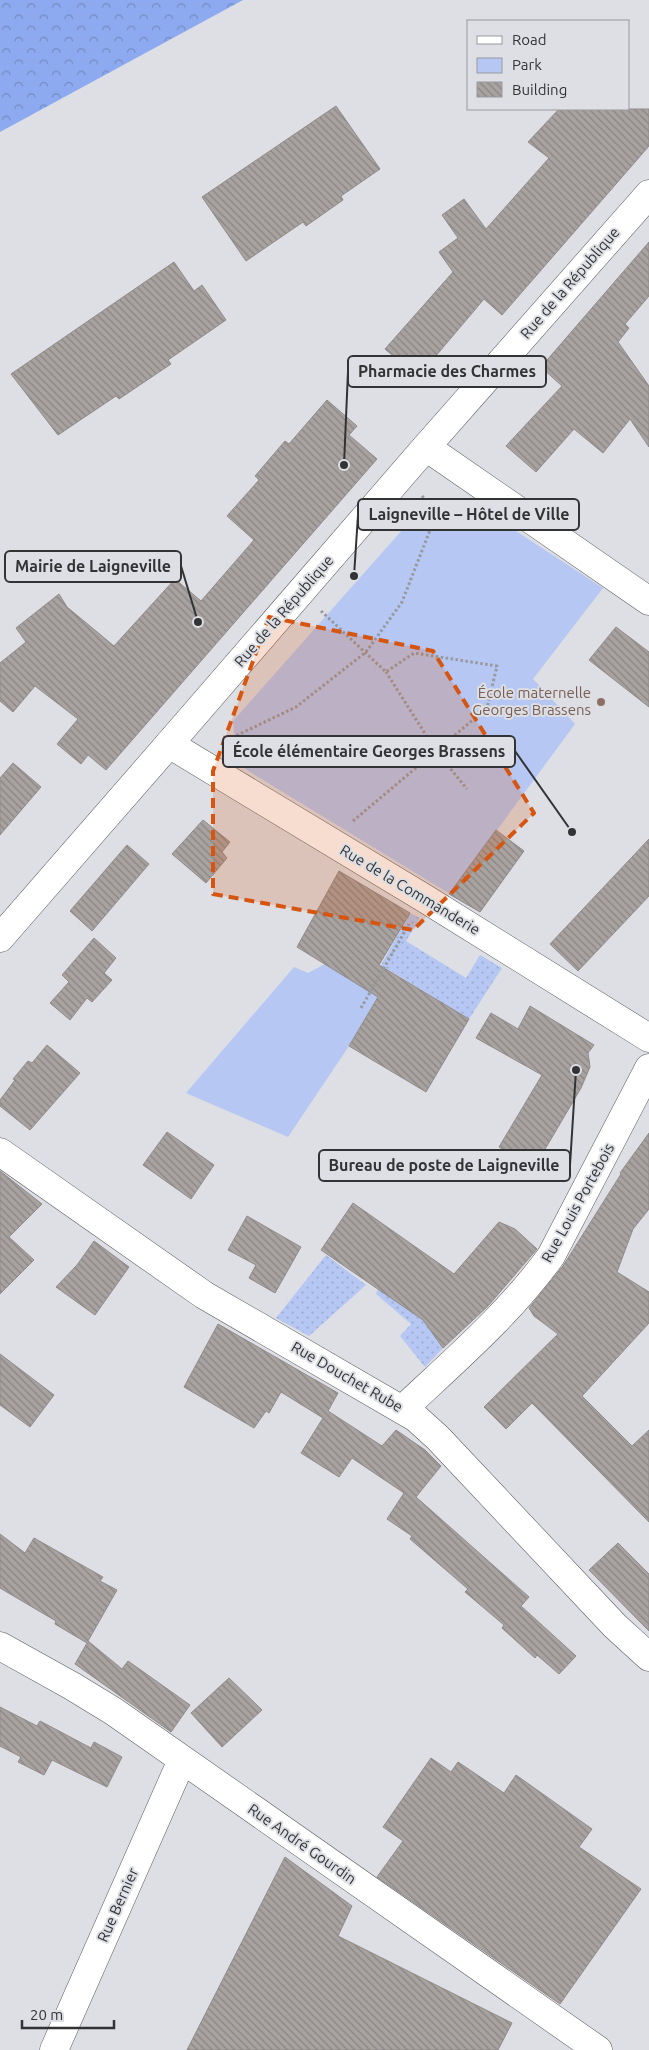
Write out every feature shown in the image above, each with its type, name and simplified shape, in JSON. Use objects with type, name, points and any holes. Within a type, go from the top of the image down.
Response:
[{"type":"street","name":"Rue de la République","points":[[0,938],[180,751],[400,477],[649,194]]},
{"type":"street","points":[[426,448],[649,601]]},
{"type":"street","name":"Rue de la Commanderie","points":[[180,751],[424,898],[649,1038]]},
{"type":"street","name":"Rue Louis Portebois","points":[[403,1409],[492,1326],[545,1264],[561,1239],[649,1068]]},
{"type":"street","name":"Rue Douchet Rube","points":[[0,1152],[204,1295],[403,1409],[427,1426],[615,1626],[649,1657]]},
{"type":"street","name":"Rue André Gourdin","points":[[0,1646],[92,1697],[598,2050]]},
{"type":"street","name":"Rue Bernier","points":[[54,2050],[182,1760]]},
{"type":"path","points":[[180,751],[296,708],[366,652],[402,602],[432,525],[431,504],[400,477]]},
{"type":"path","points":[[325,614],[386,672],[436,751],[467,789]]},
{"type":"path","points":[[329,841],[487,708],[497,666],[414,653],[386,672]]},
{"type":"path","points":[[361,1008],[424,898]]},
{"type":"highlighted area","points":[[269,617],[433,651],[534,813],[413,930],[213,894],[213,771]]},
{"type":"green space","points":[[0,0],[243,0],[0,132]]},
{"type":"green space","points":[[481,508],[603,588],[533,679],[575,724],[450,894],[237,764],[233,721],[411,520]]},
{"type":"green space","points":[[410,913],[420,918],[406,941],[466,978],[480,955],[502,968],[469,1019],[381,965]]},
{"type":"green space","points":[[325,964],[374,974],[381,965],[392,972],[349,1046],[288,1137],[186,1093],[294,967],[308,973]]},
{"type":"green space","points":[[326,1255],[366,1285],[309,1336],[276,1318]]},
{"type":"green space","points":[[378,1289],[423,1320],[443,1348],[425,1367],[400,1336],[411,1324],[376,1294]]},
{"type":"building","points":[[336,106],[380,169],[341,196],[343,200],[306,226],[303,222],[246,261],[202,197]]},
{"type":"building","points":[[649,109],[649,146],[502,315],[484,299],[418,377],[385,349],[453,272],[439,252],[458,238],[442,215],[464,199],[486,229],[549,158],[528,142],[558,110]]},
{"type":"building","points":[[649,242],[649,296],[625,324],[629,328],[618,342],[649,386],[649,447],[630,419],[603,453],[574,429],[536,472],[506,446],[562,386],[541,367]]},
{"type":"building","points":[[174,262],[194,291],[202,285],[226,320],[168,360],[171,364],[119,399],[116,396],[58,435],[11,374]]},
{"type":"building","points":[[327,400],[357,426],[349,435],[377,459],[106,770],[88,755],[81,764],[57,744],[78,719],[35,686],[13,712],[0,701],[0,663],[26,642],[16,628],[59,594],[67,607],[114,646],[175,579],[201,601],[254,540],[227,516],[259,480],[255,476],[285,441],[289,444]]},
{"type":"building","points":[[616,627],[649,652],[649,707],[589,660]]},
{"type":"building","points":[[13,763],[41,787],[0,835],[0,778]]},
{"type":"building","points":[[203,820],[230,842],[222,852],[227,858],[206,883],[172,854]]},
{"type":"building","points":[[496,830],[524,851],[480,912],[449,894]]},
{"type":"building","points":[[649,839],[649,896],[578,971],[550,944]]},
{"type":"building","points":[[127,845],[149,864],[92,931],[70,911]]},
{"type":"building","points":[[339,871],[410,913],[379,965],[469,1019],[426,1092],[349,1046],[378,997],[297,947]]},
{"type":"building","points":[[94,938],[116,958],[104,973],[112,980],[92,1002],[87,998],[70,1020],[50,1003],[69,982],[62,975]]},
{"type":"building","points":[[530,1006],[594,1045],[588,1053],[590,1067],[581,1088],[534,1168],[499,1147],[542,1075],[476,1038],[491,1013],[518,1029]]},
{"type":"building","points":[[47,1045],[80,1073],[30,1130],[0,1106],[0,1100],[15,1080],[13,1079],[28,1061],[32,1063]]},
{"type":"building","points":[[167,1132],[214,1165],[191,1199],[143,1165]]},
{"type":"building","points":[[649,1133],[649,1209],[633,1229],[617,1272],[649,1292],[649,1323],[582,1396],[632,1446],[649,1430],[649,1522],[532,1403],[506,1429],[484,1407],[558,1334],[534,1316],[529,1308],[563,1266],[620,1173]]},
{"type":"building","points":[[0,1171],[42,1204],[9,1237],[34,1260],[0,1294]]},
{"type":"building","points":[[353,1203],[454,1274],[499,1222],[515,1229],[537,1249],[488,1306],[443,1348],[423,1320],[321,1250]]},
{"type":"building","points":[[247,1216],[301,1247],[275,1293],[249,1278],[256,1265],[228,1250]]},
{"type":"building","points":[[94,1241],[129,1267],[95,1315],[56,1287],[77,1265]]},
{"type":"building","points":[[218,1324],[338,1393],[328,1411],[382,1446],[396,1430],[425,1450],[441,1466],[416,1497],[529,1597],[521,1606],[576,1656],[559,1674],[537,1655],[535,1658],[502,1628],[504,1625],[465,1592],[468,1589],[410,1539],[412,1536],[387,1519],[404,1493],[352,1458],[339,1477],[301,1453],[323,1418],[281,1392],[269,1413],[266,1411],[254,1428],[184,1387]]},
{"type":"building","points":[[0,1354],[54,1395],[30,1427],[0,1405]]},
{"type":"building","points":[[0,1534],[25,1553],[34,1538],[103,1577],[100,1581],[117,1590],[88,1641],[122,1669],[128,1661],[190,1705],[171,1732],[75,1664],[87,1643],[55,1624],[56,1621],[0,1588]]},
{"type":"building","points":[[618,1543],[649,1574],[649,1631],[589,1570]]},
{"type":"building","points":[[229,1678],[262,1710],[222,1747],[191,1713]]},
{"type":"building","points":[[0,1707],[37,1726],[40,1721],[91,1748],[94,1742],[122,1757],[107,1787],[52,1760],[44,1775],[18,1762],[21,1757],[0,1746]]},
{"type":"building","points":[[431,1758],[451,1772],[458,1762],[504,1793],[516,1775],[592,1829],[579,1847],[641,1889],[560,2004],[377,1877],[403,1841],[383,1827]]},
{"type":"building","points":[[285,1857],[352,1906],[338,1936],[512,2023],[498,2050],[187,2050]]},
{"type":"place","name":"Pharmacie des Charmes","points":[[344,465]]},
{"type":"place","name":"Laigneville – Hôtel de Ville","points":[[354,576]]},
{"type":"place","name":"Mairie de Laigneville","points":[[198,622]]},
{"type":"place","name":"École maternelle Georges Brassens","points":[[601,702]]},
{"type":"place","name":"École élémentaire Georges Brassens","points":[[572,832]]},
{"type":"place","name":"Bureau de poste de Laigneville","points":[[576,1070]]}]
